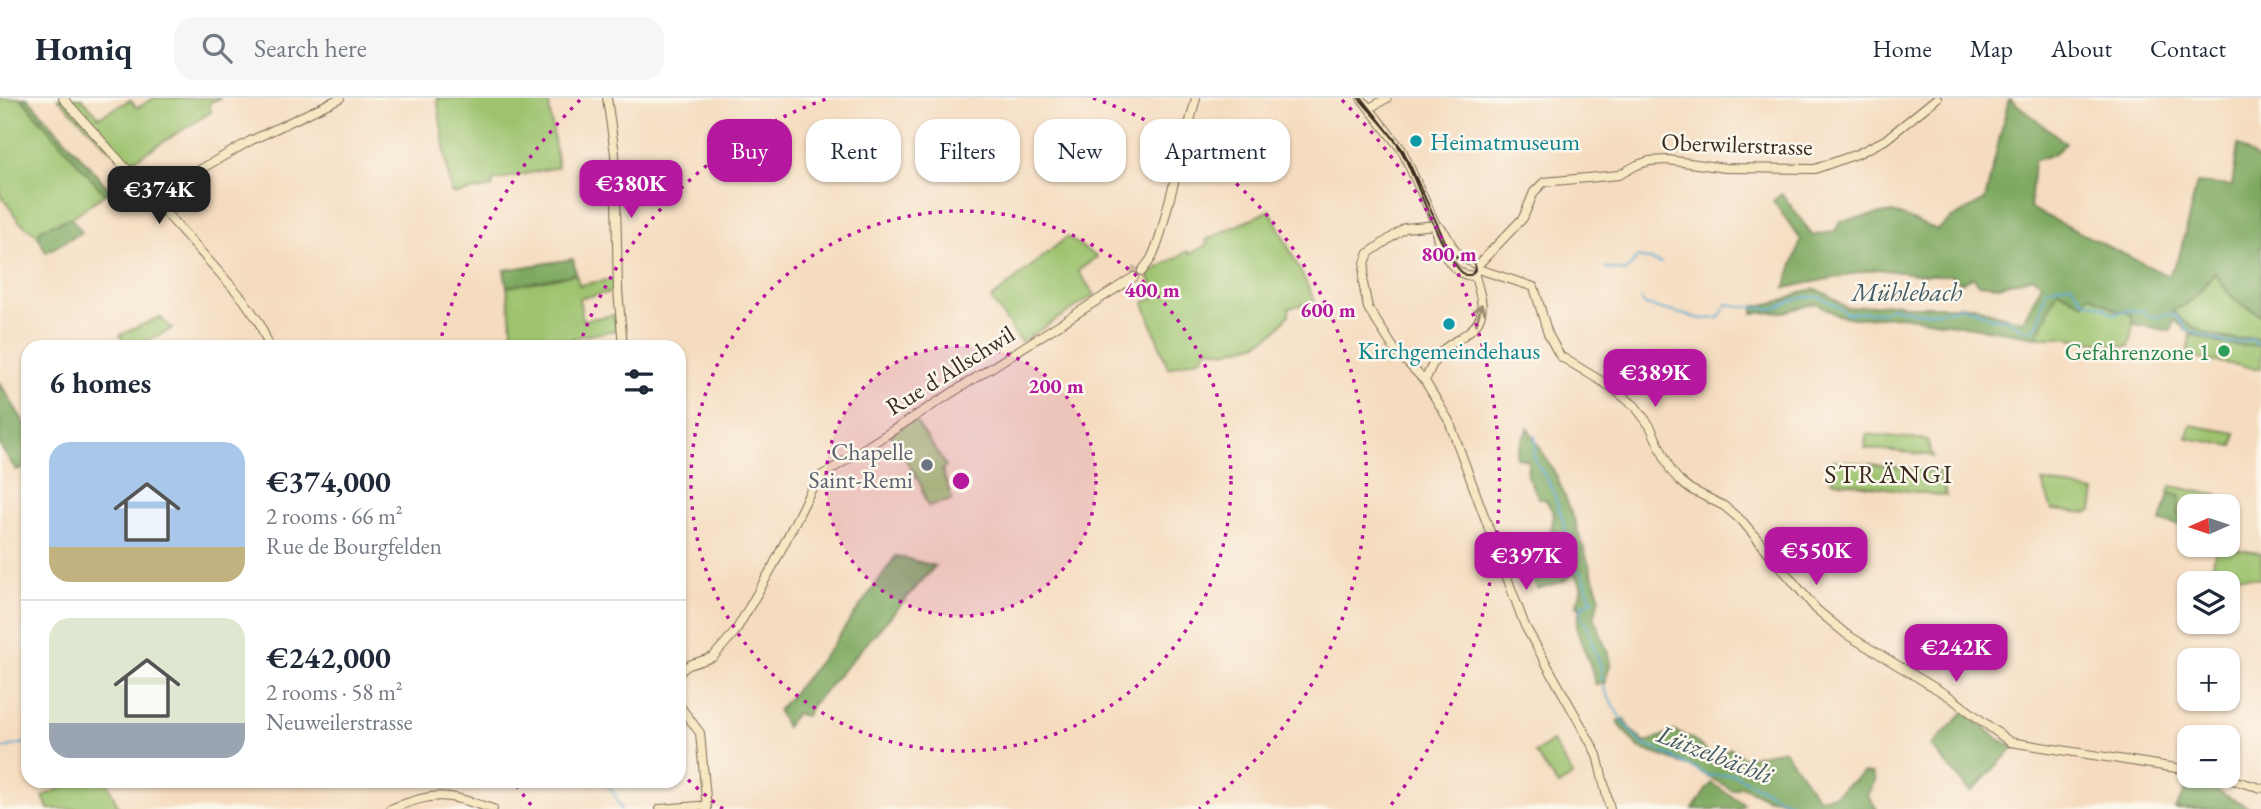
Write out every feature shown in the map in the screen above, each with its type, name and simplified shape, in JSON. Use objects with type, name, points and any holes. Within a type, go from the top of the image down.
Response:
[{"type":"street","points":[[63,98],[243,299],[259,322],[266,340]]},
{"type":"street","points":[[152,197],[250,141],[340,98]]},
{"type":"street","points":[[607,98],[615,154],[618,290],[622,340]]},
{"type":"street","points":[[1140,269],[1154,253],[1196,98]]},
{"type":"street","points":[[1361,98],[1402,150],[1449,260],[1462,275],[1470,277],[1477,270]]},
{"type":"street","points":[[1370,108],[1387,98]]},
{"type":"street","name":"Oberwilerstrasse","points":[[1477,270],[1524,217],[1534,192],[1544,182],[1619,175],[1649,161],[1668,160],[1725,168],[1815,169],[1857,155],[1885,140],[1937,98]]},
{"type":"street","points":[[1611,809],[1597,755],[1525,626],[1488,531],[1456,437],[1425,381],[1401,356],[1368,308],[1363,271],[1369,253],[1405,228],[1436,225],[1444,230],[1460,257],[1477,270],[1534,287],[1548,334],[1560,356],[1611,387],[1635,406],[1650,426],[1671,471],[1679,481],[1724,506],[1743,522],[1816,609],[1861,644],[1950,697],[2010,742],[2177,769]]},
{"type":"street","points":[[1425,381],[1444,348],[1471,330],[1480,320],[1482,302],[1477,270]]},
{"type":"street","name":"Rue d'Allschwil","points":[[686,667],[713,657],[735,632],[821,476],[1131,276]]},
{"type":"street","points":[[660,809],[699,806],[705,808],[700,733],[686,714]]},
{"type":"street","points":[[2240,782],[2261,788]]},
{"type":"street","points":[[390,809],[437,795],[451,796],[493,809]]},
{"type":"green space","points":[[0,98],[21,98],[105,194],[71,218],[41,229],[38,236],[19,221],[0,194]]},
{"type":"green space","points":[[21,98],[28,98],[111,191],[105,194]]},
{"type":"green space","points":[[58,98],[82,98],[99,117],[130,100],[137,108],[154,98],[221,98],[209,103],[211,112],[126,165]]},
{"type":"green space","points":[[437,98],[548,98],[558,167],[492,181],[493,187],[455,194],[451,192]]},
{"type":"green space","points":[[2009,98],[2066,143],[2051,155],[2034,161],[2030,208],[2168,276],[2179,257],[2197,183],[2232,186],[2238,145],[2261,162],[2261,315],[2234,298],[2215,272],[2192,300],[2172,310],[2202,332],[2221,338],[2261,340],[2261,346],[2214,342],[2194,334],[2174,320],[2171,331],[2133,324],[2131,314],[2114,309],[2089,294],[2084,304],[2058,290],[2037,337],[1901,316],[1855,318],[1837,315],[1817,303],[1784,312],[1753,313],[1753,307],[1786,300],[1801,292],[1815,289],[1847,308],[1899,303],[1906,306],[1975,306],[2023,321],[2042,284],[2033,277],[1998,286],[1978,284],[1974,277],[1960,282],[1952,275],[1925,275],[1877,269],[1785,288],[1801,240],[1773,201],[1782,194],[1813,236],[1835,231],[1841,221],[1892,212],[1938,230],[1950,219],[1985,200]]},
{"type":"green space","points":[[1270,210],[1315,301],[1289,308],[1289,315],[1275,332],[1258,343],[1226,352],[1208,348],[1202,358],[1168,368],[1144,303],[1158,295],[1148,276],[1188,251],[1190,254],[1208,244],[1206,240]]},
{"type":"green space","points":[[71,218],[82,232],[46,252],[38,236],[41,229]]},
{"type":"green space","points":[[1067,237],[1097,257],[1078,271],[1095,295],[1021,342],[991,299]]},
{"type":"green space","points":[[573,259],[576,274],[507,287],[504,270]]},
{"type":"green space","points":[[2216,272],[2234,298],[2261,315],[2261,340],[2208,334],[2191,327],[2172,309],[2191,300]]},
{"type":"green space","points":[[576,274],[579,285],[614,279],[614,292],[579,298],[583,320],[615,315],[617,330],[572,340],[513,340],[507,287]]},
{"type":"green space","points":[[2058,289],[2084,304],[2089,293],[2114,309],[2131,314],[2133,324],[2129,347],[2062,337],[2037,337]]},
{"type":"green space","points":[[160,317],[172,329],[149,340],[123,340],[120,335]]},
{"type":"green space","name":"Gefahrenzone 1","points":[[2190,335],[2261,345],[2261,369],[2187,357]]},
{"type":"green space","points":[[0,383],[21,418],[21,469],[16,470],[0,446]]},
{"type":"green space","points":[[914,419],[946,466],[942,470],[952,500],[928,506],[920,483],[890,434]]},
{"type":"green space","points":[[2190,425],[2236,433],[2233,446],[2187,438]]},
{"type":"green space","points":[[1528,428],[1556,475],[1573,516],[1600,598],[1594,616],[1611,662],[1604,684],[1595,684],[1577,629],[1580,606],[1576,606],[1581,593],[1580,581],[1573,574],[1564,581],[1537,589],[1534,580],[1561,562],[1557,533],[1551,530],[1554,514],[1546,500],[1539,498],[1527,476],[1528,460],[1516,458]]},
{"type":"green space","points":[[1866,434],[1927,440],[1933,457],[1865,448]]},
{"type":"green space","points":[[1833,460],[1939,472],[1947,496],[1831,481]]},
{"type":"green space","points":[[2042,481],[2095,492],[2092,511],[2052,510]]},
{"type":"green space","points":[[2171,486],[2213,494],[2177,495],[2169,493]]},
{"type":"green space","points":[[2169,493],[2177,495],[2177,524],[2161,522]]},
{"type":"green space","points":[[2240,550],[2261,553],[2261,579],[2240,576],[2240,571],[2212,571],[2214,557],[2240,557]]},
{"type":"green space","points":[[896,556],[935,566],[812,705],[806,716],[795,714],[786,727],[778,711],[829,650]]},
{"type":"green space","points":[[1964,712],[2000,740],[2015,747],[1971,792],[1931,746]]},
{"type":"green space","points":[[1625,719],[1630,729],[1645,743],[1674,731],[1693,739],[1715,759],[1730,748],[1744,758],[1784,750],[1818,798],[1835,795],[1863,773],[1872,774],[1875,781],[1867,795],[1877,809],[1800,809],[1775,798],[1768,799],[1742,786],[1732,790],[1690,766],[1638,748],[1617,721]]},
{"type":"green space","points":[[1552,741],[1573,775],[1558,786],[1535,753]]},
{"type":"green space","points":[[1711,783],[1744,804],[1740,809],[1693,809]]},
{"type":"green space","points":[[62,788],[110,788],[119,809],[48,809],[43,796]]},
{"type":"green space","points":[[2188,788],[2211,788],[2252,809],[2175,809]]},
{"type":"waterway","points":[[1605,268],[1625,272],[1638,257],[1661,263]]},
{"type":"waterway","name":"Mühlebach","points":[[1641,299],[1645,305],[1702,319],[1719,318],[1727,304],[1776,308],[1808,297],[1826,300],[1846,313],[1883,312],[1892,307],[1914,312],[1938,312],[1961,307],[1992,318],[2005,318],[2025,330],[2032,330],[2038,323],[2046,289],[2068,284],[2072,285],[2083,300],[2102,306],[2113,314],[2130,310],[2143,311],[2150,317],[2169,314],[2176,316],[2189,331],[2229,344],[2253,339],[2256,344],[2261,345]]},
{"type":"waterway","name":"Lützelbächli","points":[[1535,435],[1536,447],[1533,456],[1553,490],[1566,531],[1569,555],[1577,570],[1583,574],[1593,599],[1582,604],[1581,614]]},
{"type":"waterway","name":"Lützelbächli","points":[[1582,617],[1601,668],[1602,680]]},
{"type":"waterway","name":"Lützelbächli","points":[[1603,687],[1618,714],[1641,744],[1709,776],[1733,774],[1801,809]]},
{"type":"waterway","points":[[0,749],[21,744]]},
{"type":"waterway","points":[[610,788],[621,809]]},
{"type":"tunnel","points":[[1131,273],[1138,266]]},
{"type":"tram line","points":[[1359,98],[1399,146],[1448,253],[1465,275],[1471,275],[1475,270],[1474,263],[1457,257],[1449,250],[1403,150],[1362,98]]},
{"type":"place","name":"Heimatmuseum","points":[[1416,141]]},
{"type":"place","name":"Kirchgemeindehaus","points":[[1449,324]]},
{"type":"place","name":"Gefahrenzone 1","points":[[2224,351]]},
{"type":"place","name":"Chapelle Saint-Remi","points":[[927,465]]},
{"type":"district","name":"STRÄNGI","points":[[1889,474]]}]
